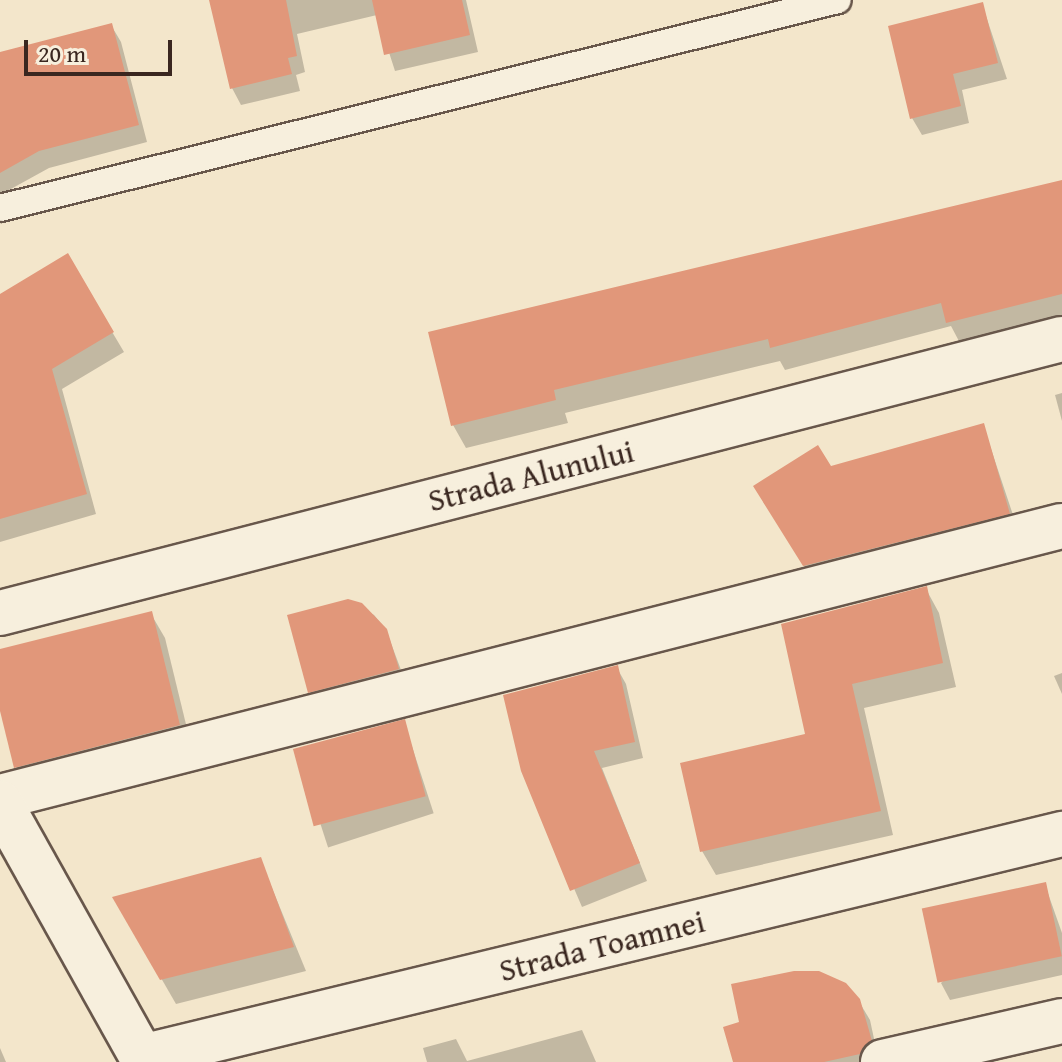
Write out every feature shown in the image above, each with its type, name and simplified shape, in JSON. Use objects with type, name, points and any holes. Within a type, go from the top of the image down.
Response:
[{"type":"street","name":"Strada Alunului","points":[[0,613],[1062,339]]},
{"type":"street","points":[[143,1059],[0,800],[1062,526]]},
{"type":"street","name":"Strada Toamnei","points":[[143,1059],[1062,834]]},
{"type":"street","points":[[883,1062],[1062,1021]]},
{"type":"lane","points":[[0,208],[838,0]]},
{"type":"building","points":[[209,0],[286,0],[297,56],[288,58],[292,74],[230,89]]},
{"type":"building","points":[[372,0],[462,0],[470,35],[384,55]]},
{"type":"building","points":[[983,2],[998,63],[953,74],[961,106],[910,119],[888,26]]},
{"type":"building","points":[[112,23],[139,125],[39,151],[0,173],[0,52]]},
{"type":"building","points":[[1062,180],[1062,294],[946,323],[941,303],[770,348],[768,339],[554,390],[556,400],[451,426],[428,332]]},
{"type":"building","points":[[68,253],[114,332],[52,369],[87,494],[0,519],[0,294]]},
{"type":"building","points":[[984,423],[1010,514],[803,566],[753,486],[818,445],[831,466]]},
{"type":"building","points":[[927,586],[943,663],[852,684],[881,811],[700,852],[680,763],[805,734],[781,624]]},
{"type":"building","points":[[348,599],[362,603],[387,629],[399,669],[308,693],[287,615]]},
{"type":"building","points":[[152,611],[180,725],[14,768],[0,711],[0,649]]},
{"type":"building","points":[[618,665],[635,742],[594,751],[640,863],[570,891],[521,771],[503,695]]},
{"type":"building","points":[[405,719],[426,796],[314,826],[293,749]]},
{"type":"building","points":[[261,857],[294,947],[160,980],[112,897]]},
{"type":"building","points":[[1046,882],[1062,956],[938,983],[922,908]]},
{"type":"building","points":[[794,971],[819,971],[846,983],[860,999],[872,1041],[860,1054],[824,1062],[733,1062],[723,1027],[739,1022],[731,984]]}]
